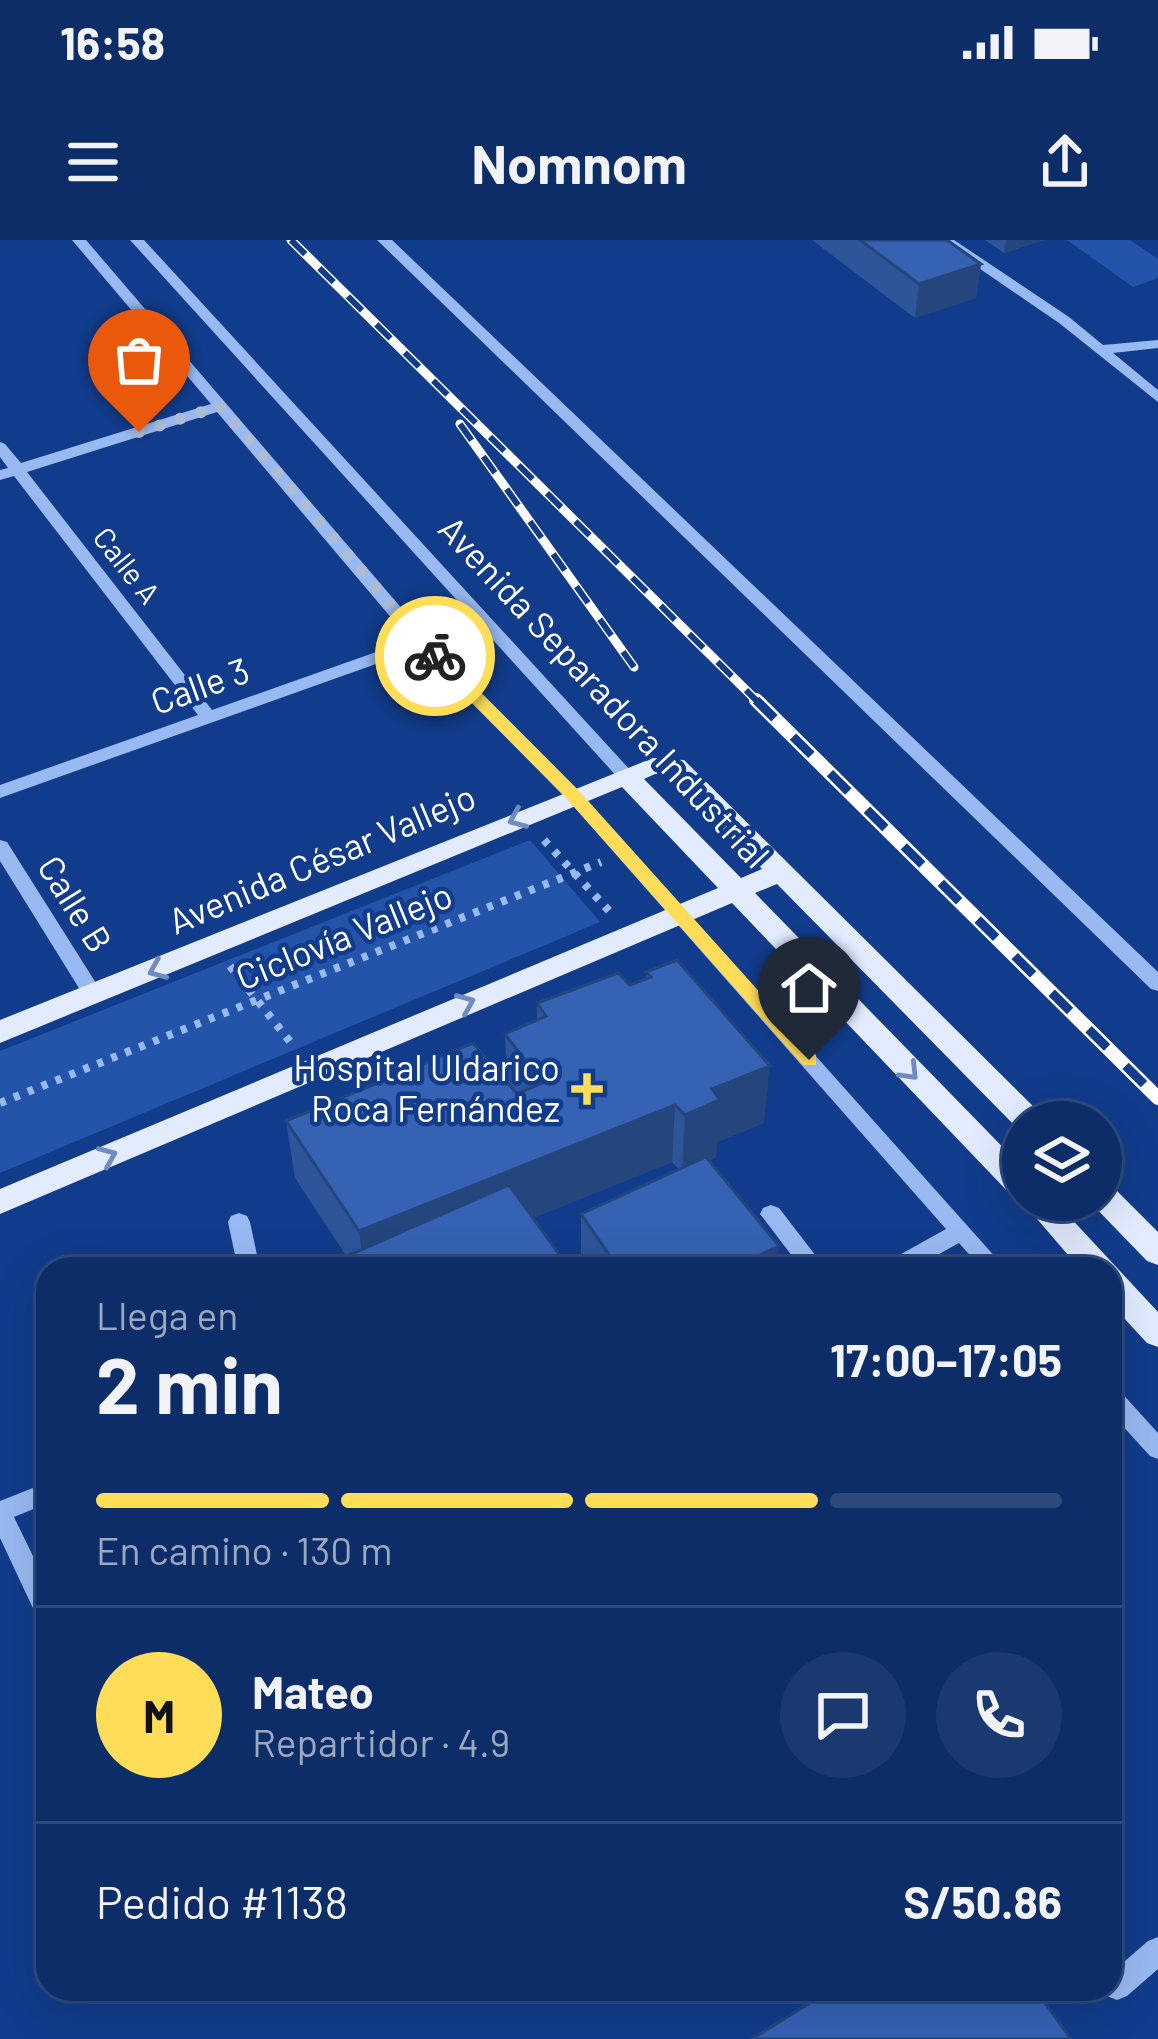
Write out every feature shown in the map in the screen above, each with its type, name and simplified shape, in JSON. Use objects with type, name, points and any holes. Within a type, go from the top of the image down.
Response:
[{"type":"main road","name":"Avenida César Vallejo","points":[[0,1032],[574,796],[653,766],[675,766]]},
{"type":"main road","name":"Avenida Separadora Industrial","points":[[675,766],[1009,1101]]},
{"type":"main road","name":"Avenida Separadora Industrial","points":[[626,776],[1002,1166]]},
{"type":"main road","points":[[0,1202],[783,871]]},
{"type":"main road","points":[[1122,1215],[1158,1252]]},
{"type":"main road","points":[[1054,1221],[1088,1257]]},
{"type":"main road","points":[[1122,1294],[1158,1334]]},
{"type":"street","points":[[79,240],[421,642],[574,796],[984,1257]]},
{"type":"street","name":"Avenida Separadora Industrial","points":[[137,240],[626,776]]},
{"type":"street","points":[[384,240],[1158,984]]},
{"type":"street","points":[[945,240],[1100,350],[1158,398]]},
{"type":"street","points":[[1100,350],[1158,344]]},
{"type":"street","points":[[8,472],[220,406]]},
{"type":"street","name":"Calle A","points":[[0,447],[8,472],[209,718]]},
{"type":"street","name":"Calle 3","points":[[0,791],[421,642]]},
{"type":"street","name":"Calle B","points":[[0,846],[94,996]]},
{"type":"street","points":[[771,1214],[805,1257]]},
{"type":"street","points":[[239,1222],[246,1257]]},
{"type":"street","points":[[914,1257],[961,1231]]},
{"type":"street","points":[[1122,1409],[1158,1449]]},
{"type":"street","points":[[36,1497],[0,1512],[36,1587]]},
{"type":"street","points":[[1122,1982],[1158,1951]]},
{"type":"path","points":[[522,817],[630,933]]},
{"type":"path","name":"Ciclovía Vallejo","points":[[0,1103],[625,854]]},
{"type":"path","points":[[229,964],[292,1044]]},
{"type":"shaded area","points":[[1067,240],[1130,240],[1158,259],[1158,278],[1133,287]]},
{"type":"shaded area","points":[[530,840],[600,922],[0,1173],[0,1051]]},
{"type":"building","points":[[860,240],[947,240],[981,264],[919,284]]},
{"type":"building","points":[[677,960],[770,1066],[712,1089],[720,1100],[685,1115],[675,1105],[359,1231],[286,1121],[473,1043],[517,1094],[542,1083],[505,1034],[546,1016],[537,1003],[618,973],[630,985],[651,977],[646,972]]},
{"type":"building","points":[[706,1157],[779,1246],[756,1257],[611,1257],[581,1214]]},
{"type":"building","points":[[509,1185],[561,1257],[345,1257]]},
{"type":"building","points":[[813,2001],[1044,2001],[1071,2039],[752,2039]]},
{"type":"railway","points":[[291,240],[759,703]]},
{"type":"railway","points":[[460,424],[634,667]]},
{"type":"railway","points":[[756,700],[1158,1098]]},
{"type":"way so far","points":[[139,432],[220,406],[435,656]]},
{"type":"place","name":"Hospital Uldarico Roca Fernández","points":[[587,1089]]},
{"type":"route","points":[[435,656],[574,796],[809,1060]]}]
